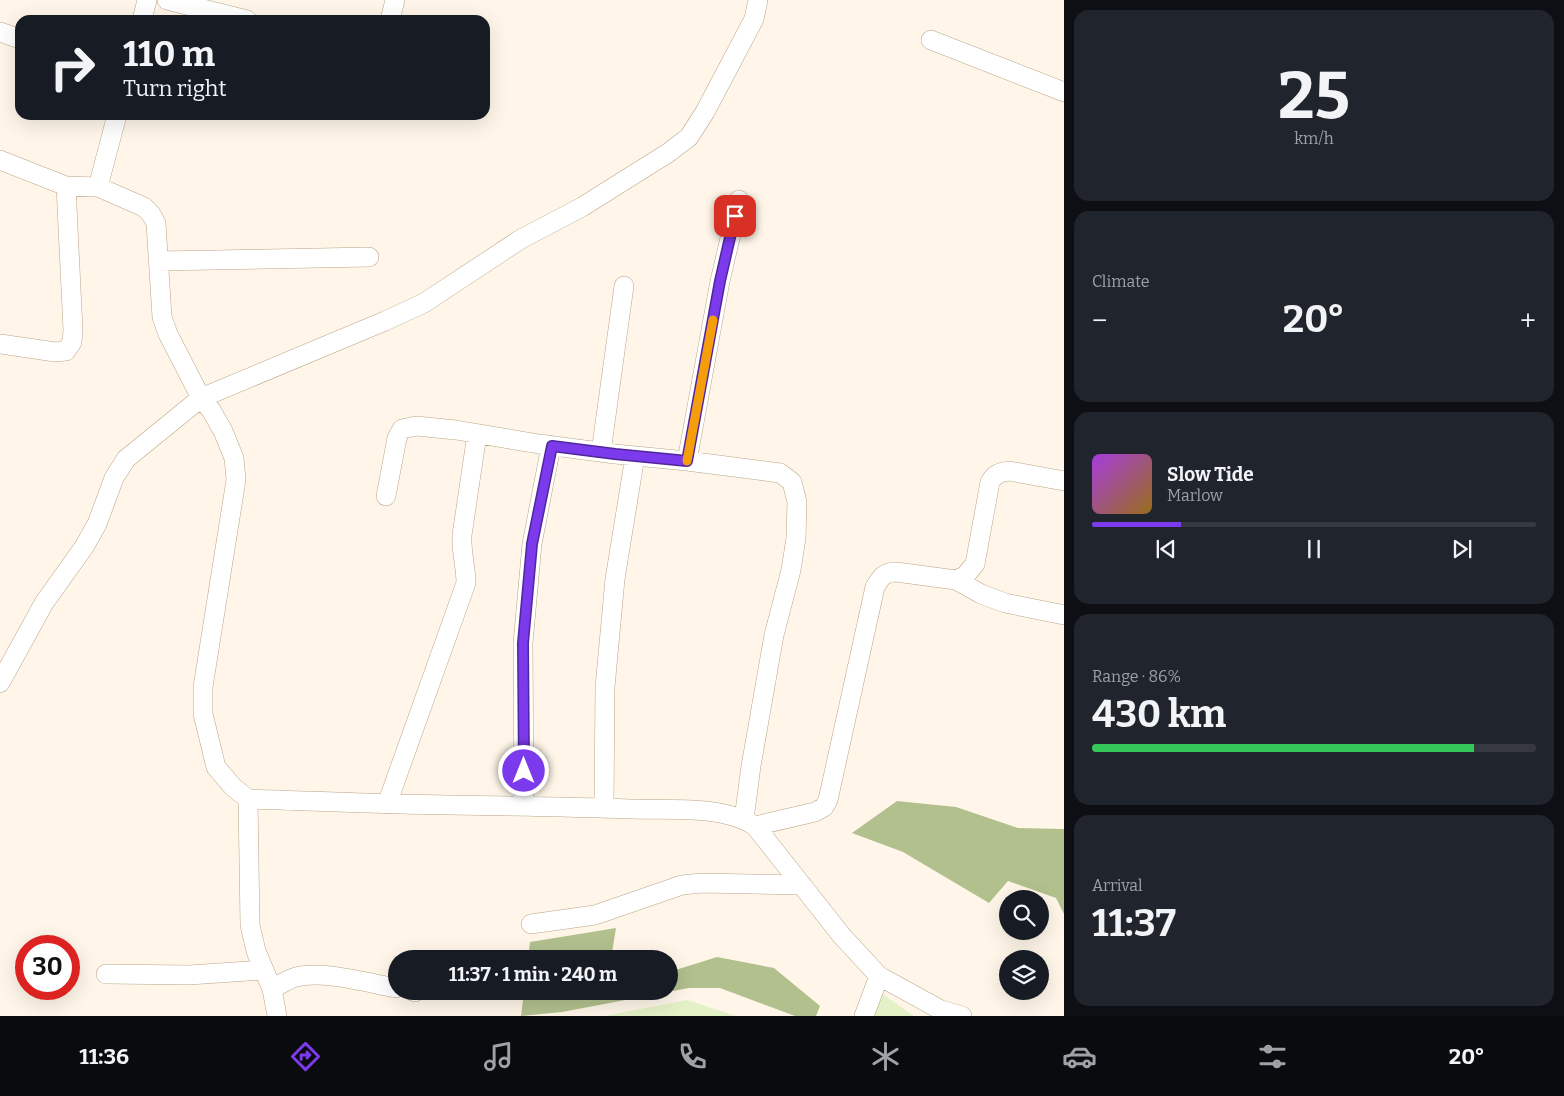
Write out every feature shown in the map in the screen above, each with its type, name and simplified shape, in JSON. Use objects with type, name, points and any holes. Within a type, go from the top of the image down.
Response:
[{"type":"street","points":[[143,15],[147,0]]},
{"type":"street","points":[[167,0],[227,15]]},
{"type":"street","points":[[391,15],[395,0]]},
{"type":"street","points":[[0,682],[44,603],[84,547],[97,524],[114,478],[126,459],[206,404],[424,303],[521,239],[582,208],[668,153],[689,137],[706,112],[754,19],[758,0]]},
{"type":"street","points":[[0,32],[15,36]]},
{"type":"street","points":[[932,40],[1064,92]]},
{"type":"street","points":[[98,187],[116,120]]},
{"type":"street","points":[[0,160],[66,186],[98,187],[144,207],[152,214],[156,223],[160,299],[165,325],[206,404],[223,431],[234,458],[236,480],[204,687],[204,714],[216,767],[233,787],[248,798],[387,804],[695,811],[730,815],[750,823],[842,936],[879,976],[941,1010],[962,1016]]},
{"type":"street","points":[[0,344],[55,352],[66,351],[72,342],[66,186]]},
{"type":"street","points":[[687,461],[720,281],[739,200]]},
{"type":"street","points":[[158,261],[368,258]]},
{"type":"street","points":[[601,452],[624,286]]},
{"type":"street","points":[[386,496],[397,438],[402,430],[416,426],[552,446],[780,473],[792,482],[797,502],[796,538],[792,570],[774,636],[751,766],[750,823]]},
{"type":"street","points":[[387,804],[466,583],[462,535],[477,434]]},
{"type":"street","points":[[524,806],[523,643],[532,544],[552,446]]},
{"type":"street","points":[[604,808],[605,687],[615,580],[636,456]]},
{"type":"street","points":[[956,580],[965,576],[975,564],[990,482],[993,476],[1000,472],[1009,471],[1064,481]]},
{"type":"street","points":[[750,823],[815,812],[824,807],[828,800],[875,587],[882,576],[889,572],[896,572],[956,580],[981,594],[1005,602],[1064,615]]},
{"type":"street","points":[[248,798],[250,925],[256,952],[272,989],[276,1016]]},
{"type":"street","points":[[531,924],[595,915],[682,885],[702,883],[802,885]]},
{"type":"street","points":[[106,974],[189,975],[264,970]]},
{"type":"street","points":[[272,989],[294,977],[307,975],[323,975],[388,987]]},
{"type":"street","points":[[864,1016],[879,976]]},
{"type":"green space","points":[[897,801],[956,807],[1018,828],[1064,829],[1064,914],[1056,898],[1049,896],[1049,890],[1033,890],[1008,881],[989,903],[903,852],[852,833]]},
{"type":"green space","points":[[616,928],[612,950],[529,950],[530,942]]},
{"type":"green space","points":[[717,957],[774,968],[820,1006],[816,1016],[795,1016],[720,988],[689,988],[678,990],[678,969]]},
{"type":"green space","points":[[881,993],[914,1016],[873,1016]]},
{"type":"green space","points":[[523,1000],[626,1000],[562,1012],[521,1016]]},
{"type":"green space","points":[[687,1000],[736,1016],[604,1016]]},
{"type":"slow traffic","points":[[687,461],[713,320]]},
{"type":"route","points":[[524,771],[523,643],[532,544],[552,446],[687,461],[720,281],[735,216]]}]
